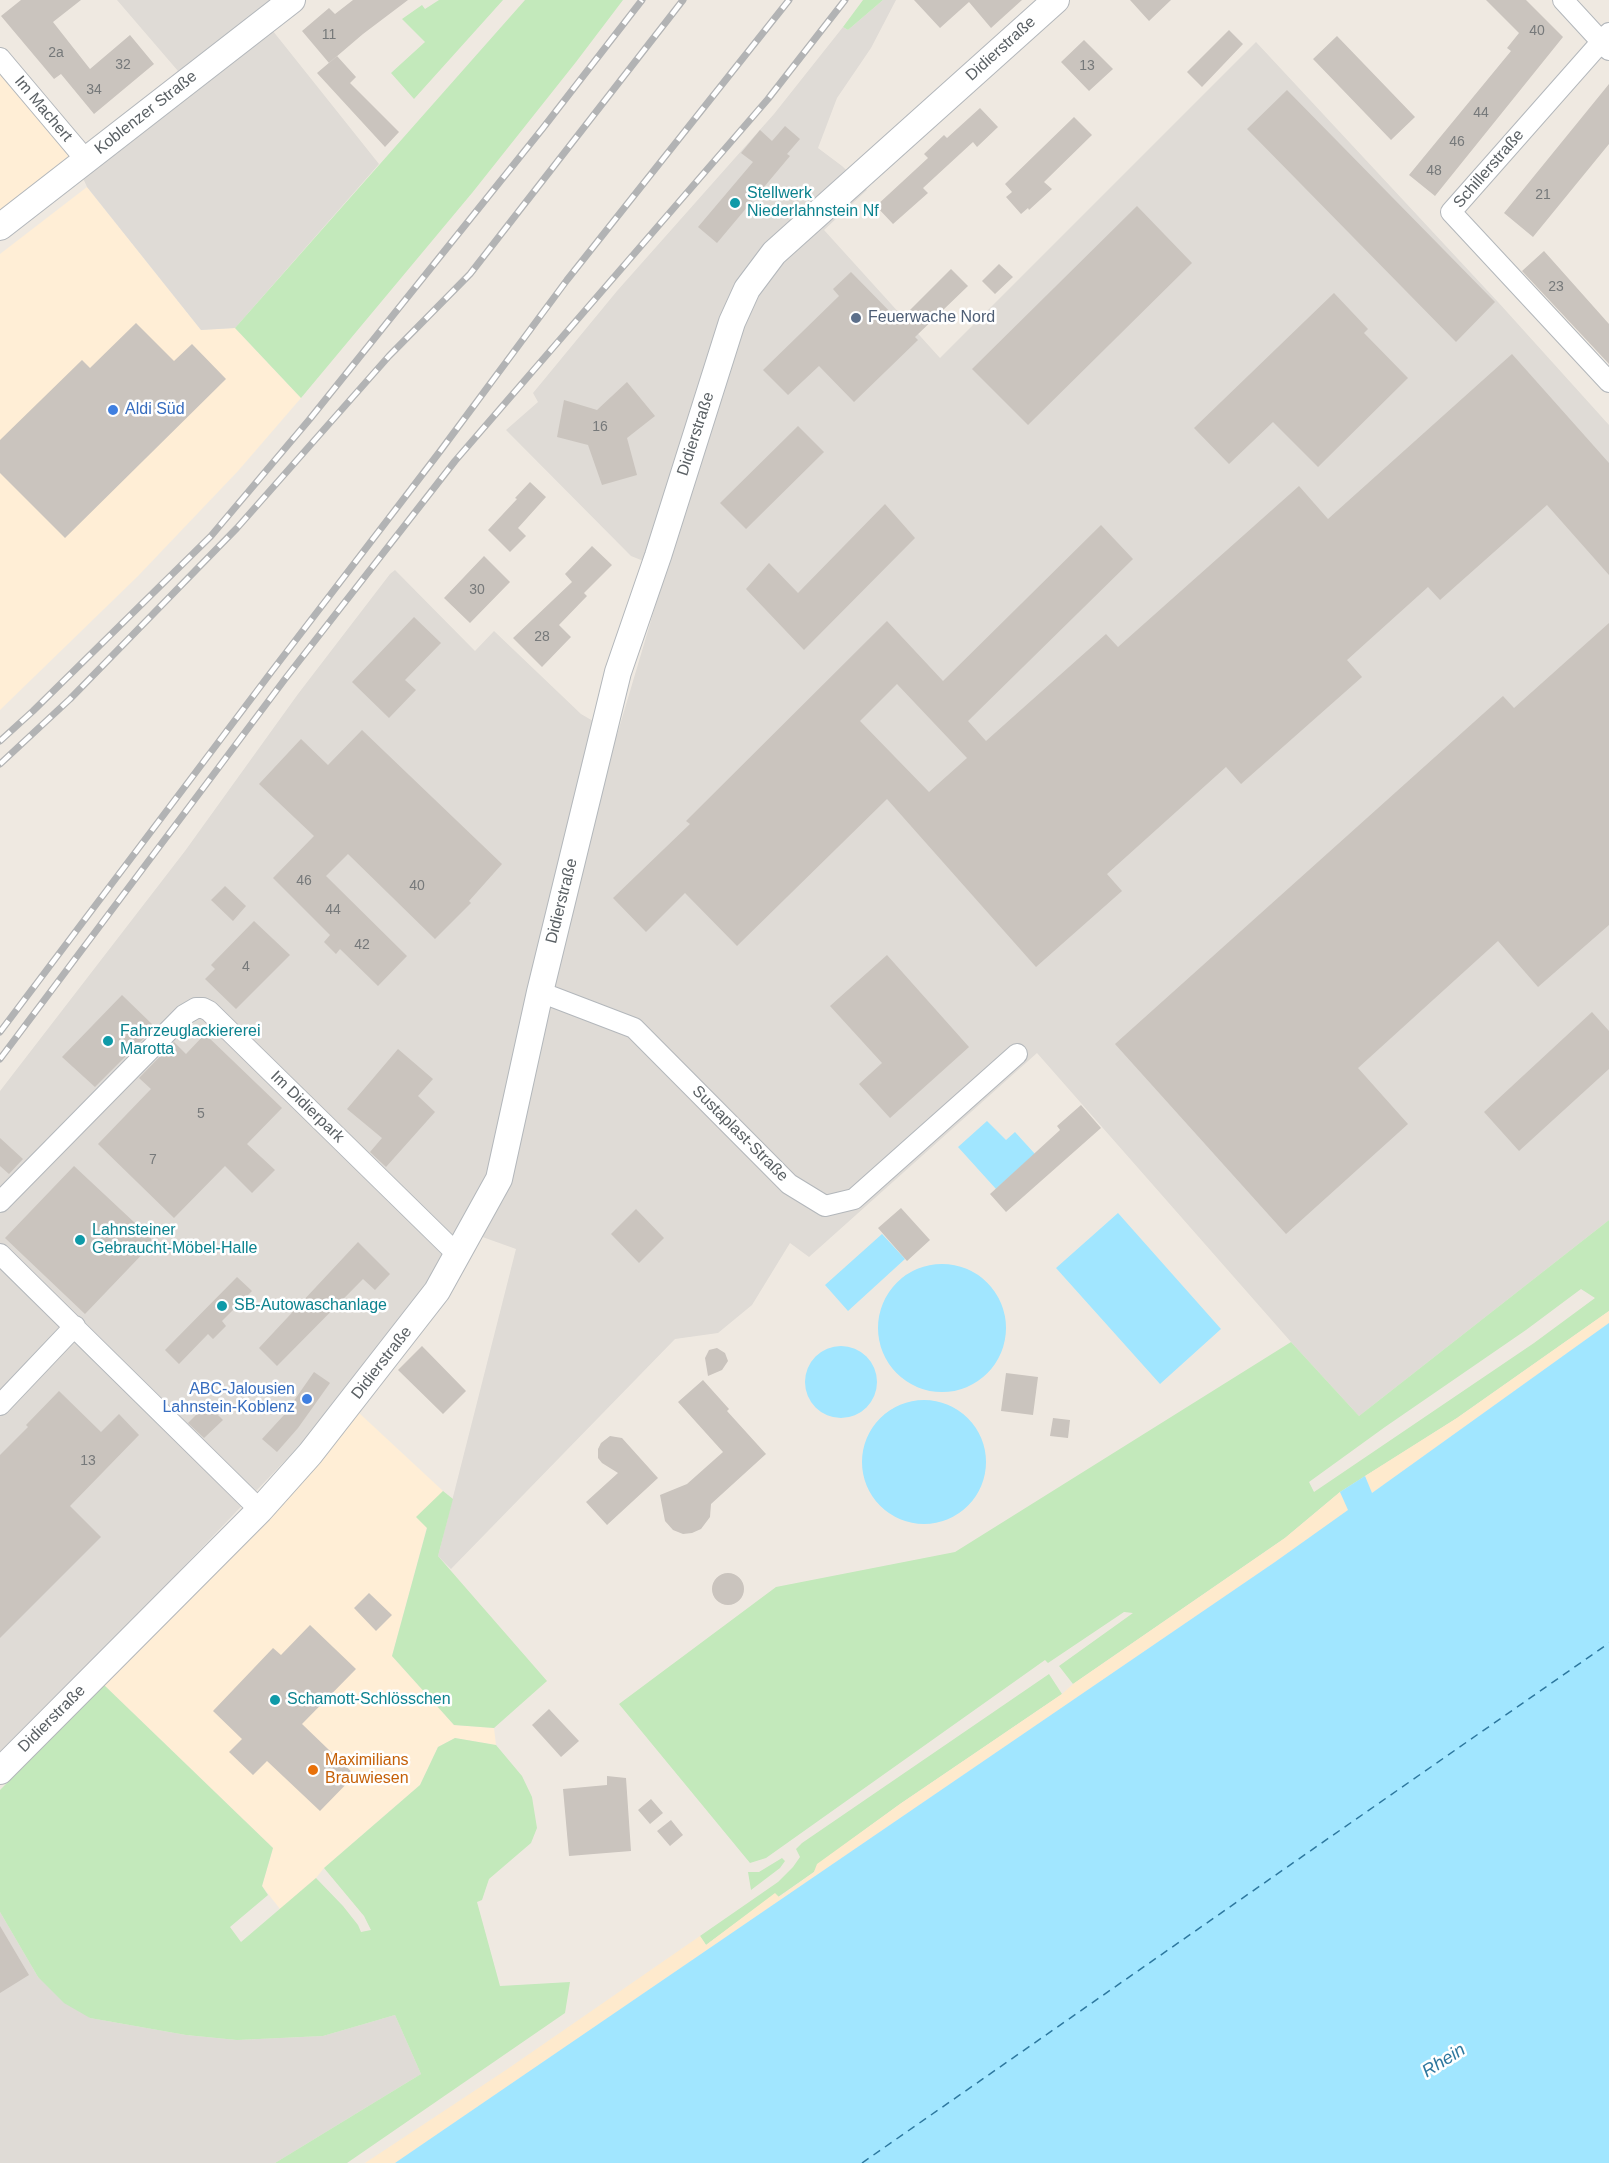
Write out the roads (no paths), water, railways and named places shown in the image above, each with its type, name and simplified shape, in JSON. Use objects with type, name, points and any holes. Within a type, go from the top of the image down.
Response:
[{"type":"street","name":"Koblenzer Straße","points":[[0,227],[292,0]]},
{"type":"street","name":"Didierstraße","points":[[0,1772],[260,1510],[310,1454],[405,1335],[437,1291],[499,1179],[540,992],[618,672],[658,556],[732,322],[747,289],[774,253],[1056,0]]},
{"type":"street","points":[[1563,0],[1606,41]]},
{"type":"street","name":"Schillerstraße","points":[[1606,41],[1451,213],[1609,382]]},
{"type":"street","name":"Im Machert","points":[[0,58],[86,160]]},
{"type":"street","name":"Sustaplast-Straße","points":[[540,992],[634,1028],[789,1184],[825,1206],[854,1199],[1017,1054]]},
{"type":"street","name":"Im Didierpark","points":[[0,1202],[184,1015],[196,1008],[203,1008],[209,1011],[458,1255]]},
{"type":"street","points":[[0,1254],[260,1510]]},
{"type":"street","points":[[0,1405],[75,1326]]},
{"type":"water","points":[[987,1121],[1006,1140],[1015,1132],[1035,1154],[996,1189],[958,1147]]},
{"type":"water","points":[[1118,1213],[1221,1329],[1160,1384],[1056,1268]]},
{"type":"water","points":[[882,1234],[905,1259],[848,1311],[825,1285]]},
{"type":"water","points":[[942,1264],[966,1269],[987,1283],[1001,1304],[1006,1328],[1001,1352],[987,1373],[966,1387],[942,1392],[918,1387],[897,1373],[883,1352],[878,1328],[883,1304],[897,1283],[918,1269]]},
{"type":"water","name":"Rhein","points":[[1609,1323],[1609,2163],[395,2163],[1275,1562],[1348,1510],[1340,1492],[1365,1476],[1372,1493]]},
{"type":"water","points":[[841,1346],[861,1352],[871,1362],[877,1382],[871,1402],[861,1412],[841,1418],[821,1412],[811,1402],[805,1382],[811,1362],[821,1352]]},
{"type":"water","points":[[924,1400],[948,1404],[968,1418],[982,1438],[986,1462],[982,1486],[968,1506],[948,1520],[924,1524],[900,1520],[880,1506],[866,1486],[862,1462],[866,1438],[880,1418],[900,1404]]},
{"type":"railway","points":[[0,741],[211,536],[309,420],[543,128],[642,0]]},
{"type":"railway","points":[[0,764],[70,699],[237,528],[389,356],[470,274],[683,0]]},
{"type":"railway","points":[[0,1032],[567,280],[789,0]]},
{"type":"railway","points":[[0,1059],[285,679],[455,461],[768,99],[845,0]]},
{"type":"place","name":"Stellwerk Niederlahnstein Nf","points":[[735,203]]},
{"type":"place","name":"Feuerwache Nord","points":[[856,318]]},
{"type":"place","name":"Aldi Süd","points":[[113,410]]},
{"type":"place","name":"Fahrzeuglackiererei Marotta","points":[[108,1041]]},
{"type":"place","name":"Lahnsteiner Gebraucht-Möbel-Halle","points":[[80,1240]]},
{"type":"place","name":"SB-Autowaschanlage","points":[[222,1306]]},
{"type":"place","name":"ABC-Jalousien Lahnstein-Koblenz","points":[[307,1399]]},
{"type":"place","name":"Schamott-Schlösschen","points":[[275,1700]]},
{"type":"place","name":"Maximilians Brauwiesen","points":[[313,1770]]}]
